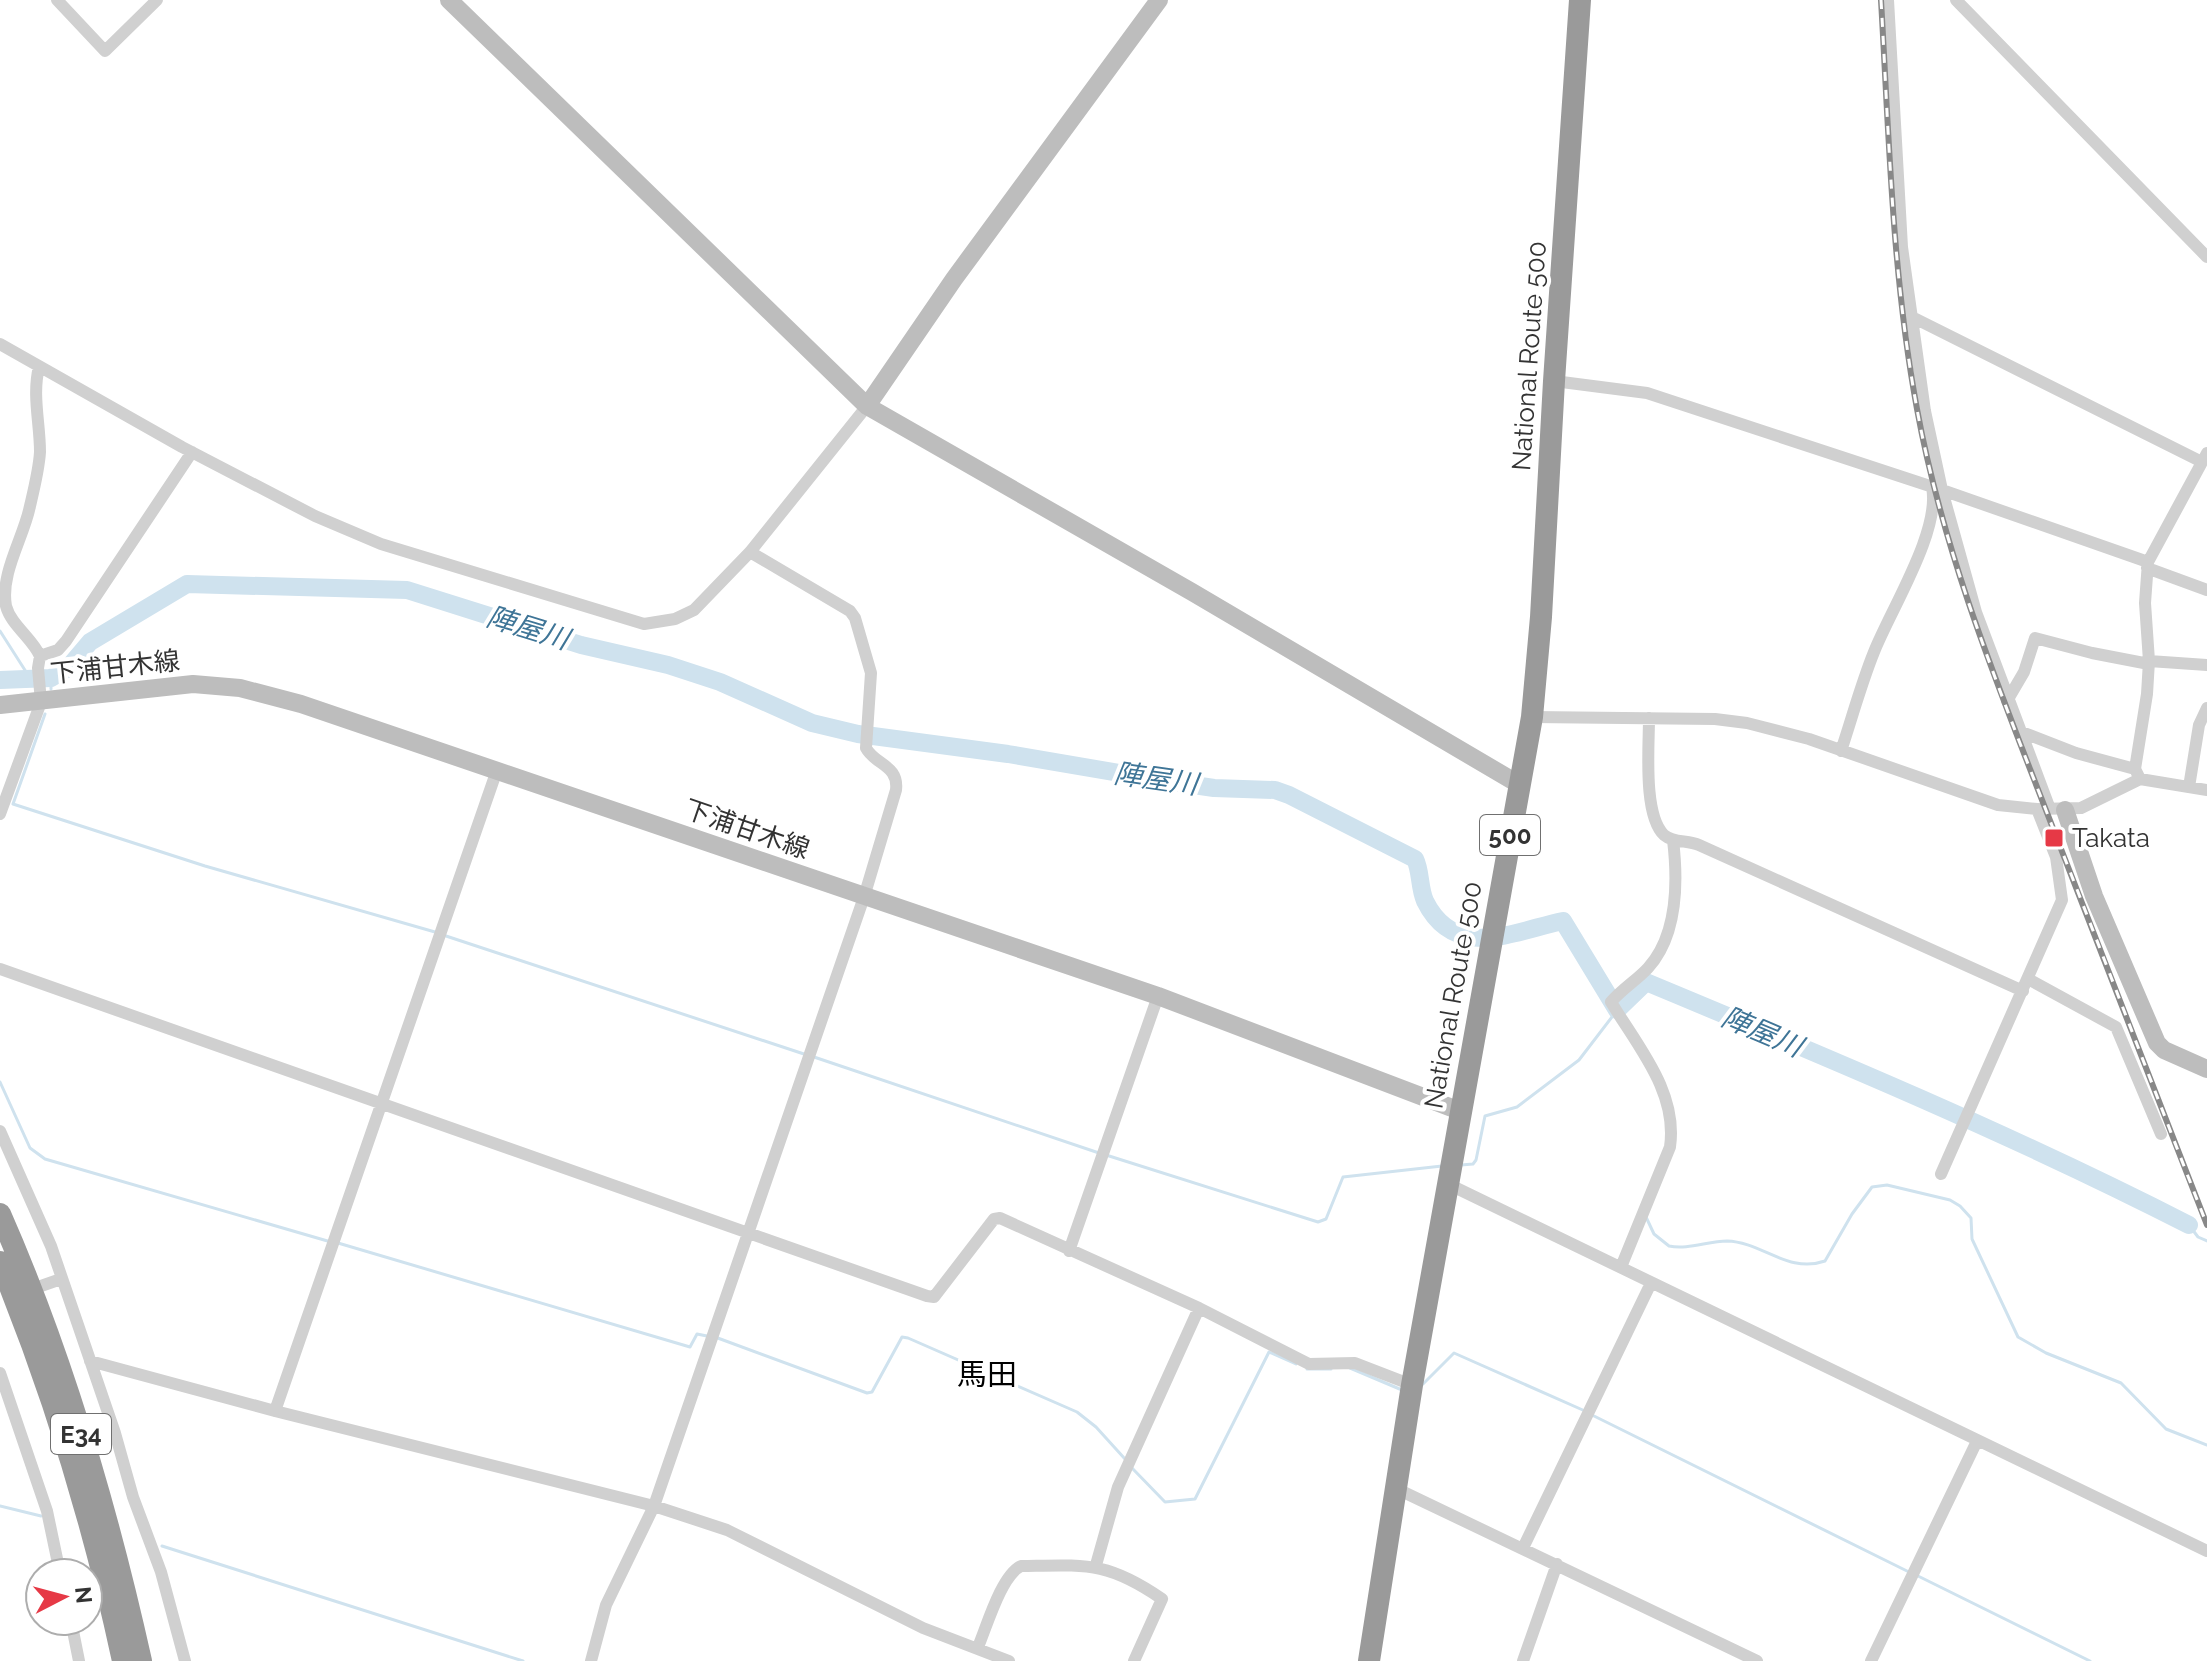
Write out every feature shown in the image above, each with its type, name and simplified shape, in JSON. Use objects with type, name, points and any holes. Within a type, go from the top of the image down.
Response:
[{"type":"highway","name":"National Route 500","points":[[1369,1661],[1412,1385],[1532,717],[1580,0]]},
{"type":"highway","name":"E34","points":[[0,1214],[73,1407],[122,1576],[141,1661]]},
{"type":"highway","name":"E34","points":[[0,1262],[55,1412],[108,1593],[123,1661]]},
{"type":"street","points":[[57,0],[105,51],[157,0]]},
{"type":"street","points":[[449,0],[867,406],[1520,785]]},
{"type":"street","points":[[0,344],[192,452],[359,536],[644,624],[675,619],[694,610],[750,552],[867,406],[954,279],[1159,0]]},
{"type":"street","points":[[1888,0],[1902,247],[1937,489],[2007,701],[2051,810],[2094,896],[2157,1043],[2164,1050],[2207,1069]]},
{"type":"street","points":[[1956,0],[2207,257]]},
{"type":"street","points":[[1532,717],[1715,719],[1747,723],[1809,739],[1998,805],[2051,810],[2081,808],[2102,800],[2138,774],[2149,662],[2145,603],[2147,565],[2205,457],[1910,316]]},
{"type":"street","points":[[0,814],[41,698],[39,662],[11,617],[4,594],[6,577],[30,510],[40,453],[36,400],[39,367]]},
{"type":"street","points":[[1554,381],[1647,393],[1937,489],[2207,590]]},
{"type":"street","points":[[39,662],[66,641],[192,452]]},
{"type":"street","points":[[1841,751],[1873,654],[1928,531],[1937,489]]},
{"type":"street","points":[[591,1661],[606,1605],[654,1506],[864,897],[897,783],[891,768],[872,757],[866,748],[871,673],[855,618],[850,611],[750,552]]},
{"type":"street","points":[[2007,701],[2024,672],[2035,638],[2092,653],[2149,662],[2207,665]]},
{"type":"street","name":"下浦甘木線","points":[[0,705],[41,698],[193,684],[240,688],[301,704],[1158,996],[1460,1111]]},
{"type":"street","points":[[2189,787],[2199,725],[2207,708]]},
{"type":"street","points":[[1649,718],[1652,812],[1663,834],[1673,840],[1689,841],[2026,985],[2116,1027],[2161,1134]]},
{"type":"street","points":[[2019,731],[2138,774],[2207,790]]},
{"type":"street","points":[[275,1411],[497,770]]},
{"type":"street","points":[[1941,1174],[2062,900],[2051,810]]},
{"type":"street","points":[[1621,1267],[1670,1147],[1673,1127],[1669,1105],[1658,1079],[1611,1002],[1648,967],[1664,946],[1671,925],[1676,876],[1673,840]]},
{"type":"street","points":[[0,969],[927,1296],[934,1297],[994,1219],[1000,1218],[1199,1308],[1309,1364],[1355,1363],[1412,1385]]},
{"type":"street","points":[[1069,1251],[1158,996]]},
{"type":"street","points":[[0,1131],[51,1246],[115,1433],[133,1497],[161,1572],[185,1661]]},
{"type":"street","points":[[1448,1184],[2207,1551]]},
{"type":"street","points":[[41,1286],[61,1279]]},
{"type":"street","points":[[1523,1548],[1651,1283]]},
{"type":"street","points":[[1096,1565],[1118,1487],[1199,1308]]},
{"type":"street","points":[[90,1361],[654,1506],[727,1530],[923,1628],[1009,1661]]},
{"type":"street","points":[[0,1373],[47,1511],[57,1557]]},
{"type":"street","points":[[1871,1661],[1977,1441]]},
{"type":"street","points":[[1395,1488],[1557,1564],[1738,1657],[1757,1661]]},
{"type":"street","points":[[1523,1661],[1557,1564]]},
{"type":"street","points":[[978,1647],[1006,1581],[1015,1569],[1021,1566],[1096,1565],[1133,1579],[1162,1599],[1134,1661]]},
{"type":"street","points":[[74,1637],[79,1661]]},
{"type":"waterway","name":"陣屋川","points":[[0,680],[51,678],[68,668],[90,642],[187,584],[407,590],[581,645],[668,665],[720,682],[812,723],[858,734],[1008,754],[1214,788],[1275,790],[1415,859],[1425,901],[1438,920],[1452,931],[1469,937],[1487,938],[1563,921],[1617,1010],[1646,982],[1988,1129],[2189,1225]]},
{"type":"waterway","points":[[0,631],[30,678]]},
{"type":"waterway","points":[[51,678],[51,689]]},
{"type":"waterway","points":[[45,714],[13,804],[205,866],[435,932]]},
{"type":"waterway","points":[[446,936],[807,1055]]},
{"type":"waterway","points":[[1461,1165],[1473,1164],[1476,1160],[1485,1116],[1517,1107],[1579,1060],[1615,1013]]},
{"type":"waterway","points":[[814,1057],[1099,1153]]},
{"type":"waterway","points":[[0,1082],[30,1148],[45,1159],[331,1242]]},
{"type":"waterway","points":[[1106,1155],[1318,1222],[1326,1219],[1343,1177],[1442,1166]]},
{"type":"waterway","points":[[1646,1217],[1654,1234],[1669,1246],[1727,1241],[1752,1246],[1787,1261],[1812,1264],[1825,1261],[1852,1214],[1872,1187],[1887,1185],[1950,1200],[1971,1218],[1972,1239],[2018,1337],[2046,1353],[2121,1383],[2166,1429],[2207,1445]]},
{"type":"waterway","points":[[2189,1225],[2198,1237],[2207,1241]]},
{"type":"waterway","points":[[338,1243],[690,1347],[697,1334],[707,1336]]},
{"type":"waterway","points":[[715,1337],[867,1393],[872,1392],[902,1337],[908,1338],[1077,1412],[1096,1427],[1125,1459]]},
{"type":"waterway","points":[[1132,1468],[1165,1502],[1195,1499],[1269,1352],[1296,1364]]},
{"type":"waterway","points":[[1423,1384],[1454,1353],[1585,1411]]},
{"type":"waterway","points":[[1350,1368],[1402,1390]]},
{"type":"waterway","points":[[1307,1369],[1331,1369]]},
{"type":"waterway","points":[[1592,1415],[1911,1573]]},
{"type":"waterway","points":[[0,1506],[41,1516]]},
{"type":"waterway","points":[[162,1546],[523,1661]]},
{"type":"waterway","points":[[1918,1576],[2090,1661]]},
{"type":"railway","points":[[1881,0],[1902,307],[1917,409],[1943,518],[1995,678],[2207,1225]]},
{"type":"place","name":"Takata","points":[[2054,838]]},
{"type":"district","name":"馬田","points":[[987,1374]]}]
